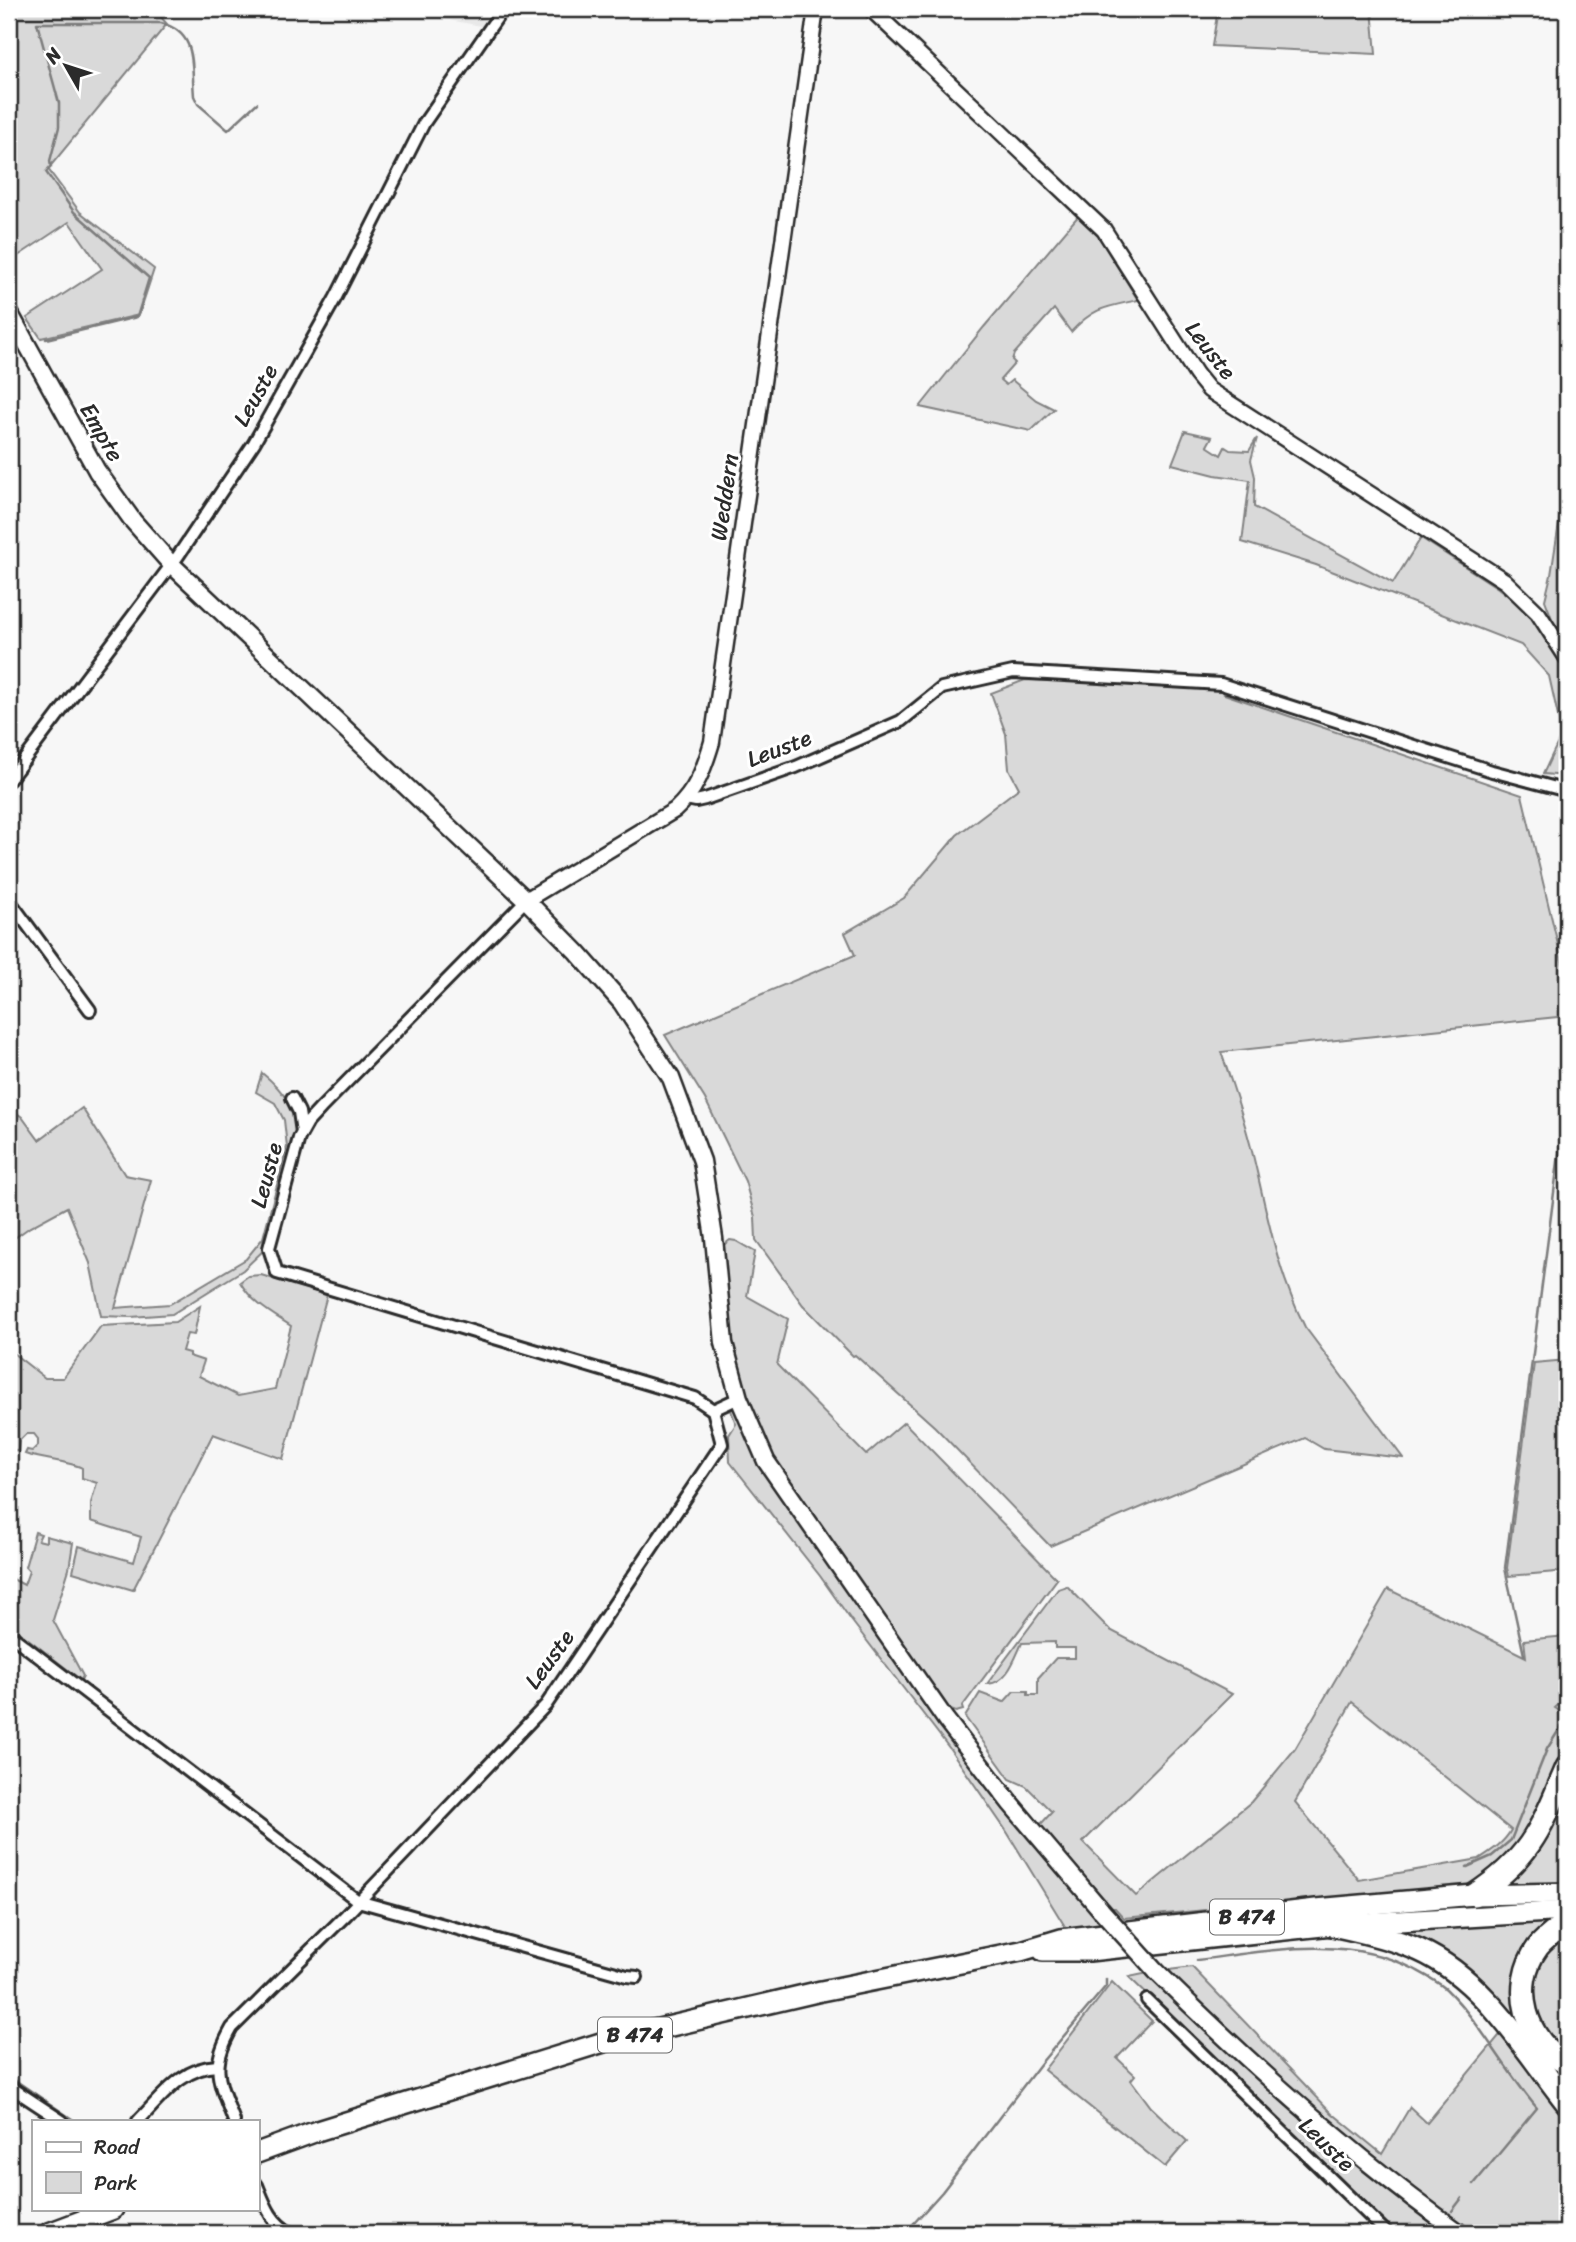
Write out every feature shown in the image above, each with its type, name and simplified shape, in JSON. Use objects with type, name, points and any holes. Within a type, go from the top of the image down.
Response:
[{"type":"highway","points":[[1474,1895],[1514,1865],[1528,1849],[1539,1831],[1567,1767]]},
{"type":"highway","name":"B 474","points":[[259,2152],[317,2131],[607,2042],[821,1991],[1021,1951],[1061,1939],[1316,1909],[1474,1895],[1567,1893]]},
{"type":"highway","name":"B 474","points":[[1021,1951],[1089,1951],[1332,1925],[1567,1911]]},
{"type":"highway","points":[[1567,1922],[1538,1947],[1527,1967],[1523,1986],[1526,2011],[1534,2033],[1547,2051],[1567,2064]]},
{"type":"highway","points":[[1332,1925],[1420,1951],[1462,1977],[1492,2006],[1567,2103]]},
{"type":"highway","points":[[49,2233],[110,2210]]},
{"type":"main road","name":"Empte","points":[[9,312],[97,471],[133,521],[172,564],[526,900],[622,1003],[671,1078],[702,1161],[714,1238],[724,1343],[739,1398],[766,1461],[979,1764],[1101,1910],[1230,2044],[1339,2140],[1459,2233]]},
{"type":"street","name":"Leuste","points":[[9,780],[172,564],[254,443],[335,299],[424,123],[502,9]]},
{"type":"street","name":"Weddern","points":[[526,900],[665,816],[686,799],[702,774],[712,742],[816,9]]},
{"type":"street","name":"Leuste","points":[[871,9],[1104,230],[1209,390],[1505,581],[1538,613],[1567,658]]},
{"type":"street","name":"Leuste","points":[[686,799],[705,799],[831,752],[901,721],[942,688],[1013,672],[1221,684],[1492,771],[1567,791]]},
{"type":"street","points":[[9,900],[90,1010]]},
{"type":"street","name":"Leuste","points":[[217,2066],[221,2049],[232,2028],[546,1704],[722,1444],[713,1410],[695,1398],[276,1273],[269,1248],[302,1132],[321,1108],[526,900]]},
{"type":"street","name":"Leuste","points":[[302,1132],[294,1101],[311,1109],[321,1108]]},
{"type":"street","points":[[713,1410],[739,1398]]},
{"type":"street","points":[[9,1634],[358,1901],[637,1977]]},
{"type":"street","name":"Leuste","points":[[1147,2000],[1387,2233]]},
{"type":"street","points":[[139,2120],[184,2076],[196,2069],[217,2066],[220,2085],[234,2120]]},
{"type":"street","points":[[9,2086],[60,2120]]},
{"type":"street","points":[[259,2188],[274,2221],[291,2233]]},
{"type":"shaded area","points":[[402,9],[446,9],[446,13],[485,20],[481,26]]},
{"type":"green space","points":[[9,9],[161,9],[160,16],[167,24],[48,169],[80,212],[154,269],[139,315],[41,338],[27,318],[102,269],[69,222],[9,262]]},
{"type":"green space","points":[[1218,9],[1372,9],[1376,54],[1212,46]]},
{"type":"green space","points":[[1079,215],[1099,237],[1138,300],[1101,309],[1087,317],[1071,332],[1054,309],[1014,354],[1012,360],[1015,363],[1000,380],[1006,385],[1012,380],[1036,400],[1054,409],[1031,431],[920,407],[984,327]]},
{"type":"green space","points":[[1185,431],[1212,437],[1207,446],[1221,455],[1225,447],[1230,450],[1249,451],[1257,438],[1251,460],[1255,477],[1254,507],[1393,583],[1421,538],[1498,588],[1535,617],[1558,650],[1567,669],[1567,776],[1543,774],[1562,734],[1549,676],[1521,645],[1316,565],[1242,542],[1250,480],[1215,475],[1172,464]]},
{"type":"green space","points":[[1562,504],[1567,505],[1567,602],[1557,632],[1545,600]]},
{"type":"green space","points":[[1025,680],[1211,686],[1226,691],[1224,694],[1522,795],[1567,982],[1567,1016],[1221,1052],[1250,1142],[1276,1251],[1296,1308],[1305,1327],[1403,1458],[1324,1449],[1305,1438],[1050,1546],[935,1427],[853,1356],[803,1305],[756,1240],[755,1217],[745,1181],[705,1099],[665,1035],[855,955],[845,933],[904,898],[957,835],[1019,788],[1009,769],[1006,734],[991,693]]},
{"type":"green space","points":[[262,1073],[276,1086],[292,1109],[297,1136],[267,1247],[243,1270],[172,1314],[101,1316],[90,1263],[67,1207],[9,1242],[9,1107],[22,1117],[39,1140],[82,1108],[125,1175],[151,1180],[115,1308],[170,1304],[246,1259],[263,1238],[287,1147],[284,1120],[275,1103],[256,1092]]},
{"type":"green space","points":[[730,1240],[755,1252],[747,1296],[788,1319],[777,1365],[866,1455],[904,1422],[1057,1579],[962,1707],[963,1710],[956,1712],[943,1707],[795,1496],[758,1431],[732,1356],[721,1247]]},
{"type":"green space","points":[[261,1275],[327,1295],[283,1459],[213,1434],[133,1590],[73,1572],[79,1546],[134,1562],[141,1537],[91,1521],[91,1503],[97,1483],[82,1478],[82,1468],[78,1466],[25,1454],[27,1450],[32,1451],[38,1445],[34,1434],[26,1434],[19,1441],[18,1452],[9,1446],[9,1350],[45,1378],[63,1378],[101,1326],[175,1322],[200,1306],[194,1335],[187,1334],[182,1351],[204,1361],[199,1376],[238,1396],[275,1389],[291,1326],[256,1302],[240,1282],[248,1276]]},
{"type":"green space","points":[[1567,1360],[1567,1571],[1509,1576],[1507,1568],[1534,1363]]},
{"type":"green space","points":[[730,1408],[737,1411],[744,1425],[1105,1928],[1069,1933],[1007,1832],[950,1749],[730,1462],[729,1435],[736,1424]]},
{"type":"green space","points":[[35,1532],[41,1534],[38,1540],[46,1542],[46,1536],[73,1543],[69,1569],[53,1620],[83,1676],[81,1680],[9,1624],[9,1577],[24,1585],[29,1571],[25,1567]]},
{"type":"green space","points":[[1067,1586],[1110,1630],[1232,1694],[1083,1842],[1136,1896],[1251,1802],[1295,1749],[1388,1589],[1526,1657],[1524,1640],[1567,1636],[1567,1697],[1555,1708],[1561,1712],[1567,1705],[1567,1754],[1536,1824],[1502,1869],[1466,1887],[1124,1918],[1112,1908],[1040,1825],[1052,1812],[1026,1786],[1010,1779],[965,1717],[980,1693],[1004,1702],[1014,1691],[1028,1691],[1028,1695],[1038,1695],[1038,1678],[1056,1658],[1075,1658],[1075,1648],[1055,1648],[1055,1642],[1022,1643],[1005,1675],[994,1683],[987,1684],[1058,1589]],"holes":[[[1352,1702],[1511,1830],[1501,1843],[1479,1859],[1359,1880],[1295,1802]]]},
{"type":"green space","points":[[1567,1781],[1567,1886],[1500,1888]]},
{"type":"green space","points":[[1557,1921],[1518,1997],[1567,2070],[1567,2093],[1492,2000],[1379,1927]]},
{"type":"green space","points":[[1567,1932],[1567,2057],[1533,2015],[1535,1969],[1551,1944]]},
{"type":"green space","points":[[1192,1967],[1332,2113],[1382,2154],[1410,2107],[1427,2123],[1503,2031],[1567,2110],[1567,2233],[1469,2233],[1353,2146],[1165,1972]]},
{"type":"green space","points":[[1148,1973],[1445,2233],[1393,2233],[1129,1977]]},
{"type":"green space","points":[[1112,1982],[1152,2021],[1117,2058],[1135,2075],[1131,2080],[1151,2107],[1187,2141],[1165,2167],[1044,2070]]},
{"type":"waterway","points":[[46,339],[137,317],[149,278],[74,212],[46,172],[51,167],[50,161],[59,127],[59,103],[37,23],[161,23],[173,28],[187,42],[192,61],[194,96],[198,104],[228,130],[257,103]]},
{"type":"waterway","points":[[1524,1655],[1505,1568],[1567,1093]]},
{"type":"waterway","points":[[1467,1867],[1492,1856],[1511,1840],[1547,1749],[1567,1717]]},
{"type":"waterway","points":[[1197,1960],[1280,1950],[1335,1948],[1388,1958],[1414,1969],[1442,1986],[1471,2017],[1537,2108],[1474,2184]]},
{"type":"waterway","points":[[905,2233],[942,2192],[1041,2063],[1106,1986],[1106,1979]]},
{"type":"waterway","points":[[9,2076],[74,2120]]},
{"type":"waterway","points":[[1452,2211],[1462,2198]]},
{"type":"waterway","points":[[1355,2233],[1361,2227]]}]
